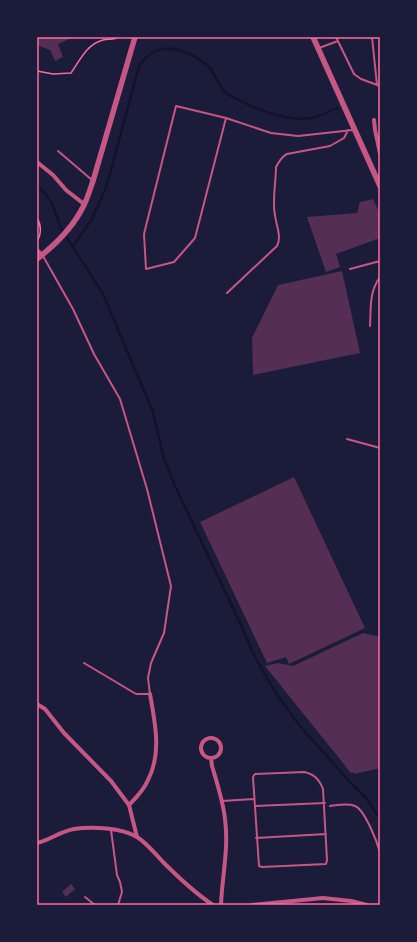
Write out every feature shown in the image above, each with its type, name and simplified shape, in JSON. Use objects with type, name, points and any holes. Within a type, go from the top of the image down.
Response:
[{"type":"street","points":[[37,259],[58,240],[71,225],[84,204],[93,181],[135,37]]},
{"type":"street","points":[[313,37],[351,130],[380,184]]},
{"type":"street","points":[[374,120],[380,153]]},
{"type":"street","points":[[37,162],[53,175],[66,190],[84,204]]},
{"type":"street","points":[[37,250],[42,255]]},
{"type":"street","points":[[129,805],[148,781],[155,765],[156,730],[150,694]]},
{"type":"street","points":[[37,704],[45,709],[64,733],[111,781],[129,805],[137,837]]},
{"type":"street","points":[[209,738],[216,739],[221,747],[219,754],[211,758],[205,756],[201,750],[201,744],[209,738]]},
{"type":"street","points":[[211,758],[225,820],[226,865],[222,883],[221,905]]},
{"type":"street","points":[[37,843],[74,829],[111,829],[137,837],[200,897],[213,905]]},
{"type":"street","points":[[252,905],[323,898],[351,901],[367,905]]},
{"type":"lane","points":[[336,37],[354,74],[361,79],[379,86],[372,37]]},
{"type":"lane","points":[[318,48],[338,41]]},
{"type":"lane","points":[[226,118],[195,238],[174,262],[146,269],[144,234],[176,106],[226,118],[271,133],[298,136],[351,130]]},
{"type":"lane","points":[[227,293],[277,246],[279,242],[274,214],[276,167],[280,161],[287,154],[330,146],[344,138],[351,130]]},
{"type":"lane","points":[[58,150],[93,181]]},
{"type":"lane","points":[[42,255],[73,309],[94,354],[120,399],[147,489],[171,586],[164,633],[151,663],[148,678],[150,694],[136,694],[84,663]]},
{"type":"lane","points":[[350,269],[380,261]]},
{"type":"lane","points":[[370,326],[372,292],[374,285],[380,277]]},
{"type":"lane","points":[[347,438],[380,448]]},
{"type":"lane","points":[[304,772],[312,774],[320,781],[325,803],[326,864],[259,866],[254,799],[253,777],[255,774],[304,772]]},
{"type":"lane","points":[[221,801],[254,799]]},
{"type":"lane","points":[[255,806],[325,803]]},
{"type":"lane","points":[[330,806],[350,805],[360,809],[380,852]]},
{"type":"lane","points":[[111,829],[117,875],[122,892],[118,905]]},
{"type":"lane","points":[[256,838],[326,834]]},
{"type":"lane","points":[[85,897],[95,905]]},
{"type":"path","points":[[37,72],[53,74],[71,73],[89,46],[104,39],[113,40],[119,37]]},
{"type":"path","points":[[37,218],[40,223],[40,237],[37,241]]},
{"type":"building","points":[[37,37],[74,37],[58,44],[63,57],[55,61],[50,50],[37,45]]},
{"type":"building","points":[[373,199],[380,214],[380,238],[336,254],[340,267],[326,272],[307,217],[357,213],[360,202]]},
{"type":"building","points":[[342,271],[360,353],[253,375],[252,338],[278,285]]},
{"type":"building","points":[[294,477],[365,628],[289,664],[286,657],[267,663],[200,522]]},
{"type":"building","points":[[363,633],[380,637],[380,768],[354,774],[353,772],[351,773],[265,666],[278,663],[293,666]]},
{"type":"building","points":[[71,884],[75,889],[66,897],[62,892]]},
{"type":"waterway","points":[[73,246],[92,219],[107,185],[139,66],[150,54],[163,49],[170,49],[192,55],[210,68],[227,94],[246,104],[278,116],[300,119],[311,118],[337,108]]},
{"type":"waterway","points":[[37,188],[41,189],[52,203],[61,228],[103,294],[153,412],[164,459],[176,488],[255,657],[275,692],[300,726],[347,779],[367,799],[380,819]]}]
